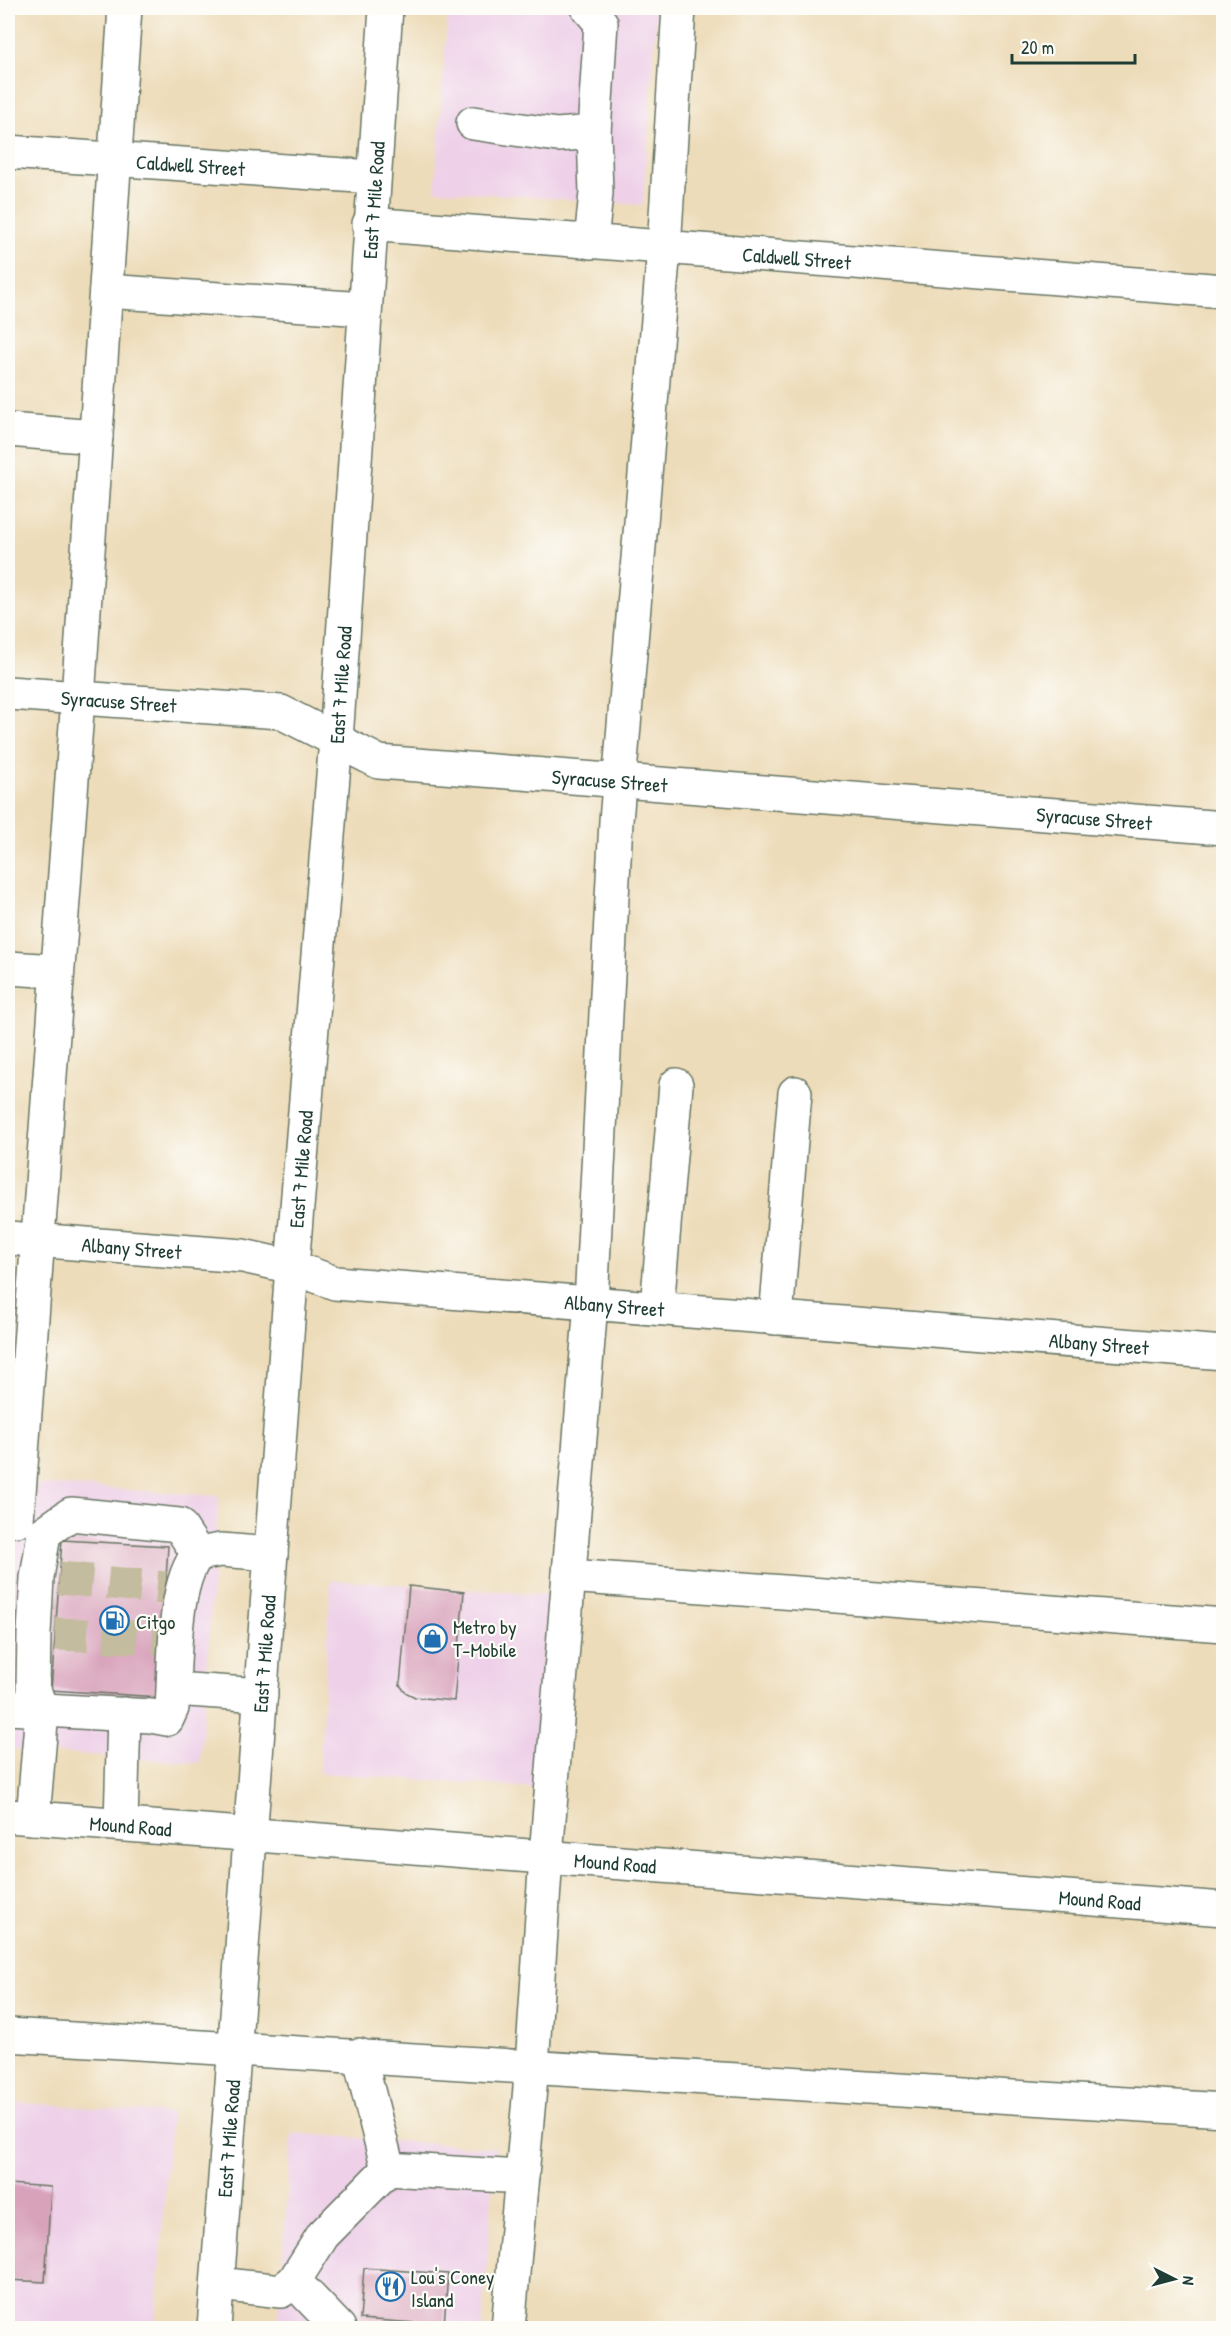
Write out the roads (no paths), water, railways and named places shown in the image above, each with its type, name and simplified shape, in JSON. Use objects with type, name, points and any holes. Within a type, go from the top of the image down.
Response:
[{"type":"street","points":[[8,1520],[17,1520],[22,1239],[57,971],[125,8]]},
{"type":"street","name":"East 7 Mile Road","points":[[214,2328],[292,1267],[336,740],[369,224],[386,8]]},
{"type":"street","points":[[588,8],[601,23],[594,132],[596,192],[591,242]]},
{"type":"street","points":[[508,2328],[532,2066],[546,1856],[591,1303],[616,821],[664,248],[679,8]]},
{"type":"street","points":[[473,123],[557,135],[594,132]]},
{"type":"street","name":"Caldwell Street","points":[[8,152],[373,177]]},
{"type":"street","name":"Caldwell Street","points":[[369,224],[1224,291]]},
{"type":"street","points":[[106,291],[364,309]]},
{"type":"street","points":[[8,430],[96,437]]},
{"type":"street","name":"Syracuse Street","points":[[8,693],[281,712],[379,762],[1224,828]]},
{"type":"street","points":[[8,968],[57,971]]},
{"type":"street","points":[[657,1308],[676,1085]]},
{"type":"street","points":[[776,1318],[795,1093]]},
{"type":"street","name":"Albany Street","points":[[22,1239],[243,1256],[292,1267],[335,1283],[1224,1353]]},
{"type":"street","points":[[20,1817],[42,1711],[33,1687],[45,1634],[48,1578],[44,1533],[71,1514],[179,1525],[198,1554]]},
{"type":"street","points":[[8,1708],[124,1714],[166,1719],[172,1708],[174,1689],[169,1639],[180,1599],[174,1589],[198,1554],[221,1551],[271,1554]]},
{"type":"street","points":[[569,1576],[1224,1626]]},
{"type":"street","points":[[174,1689],[261,1695]]},
{"type":"street","points":[[121,1824],[124,1714]]},
{"type":"street","name":"Mound Road","points":[[20,1817],[1224,1909]]},
{"type":"street","points":[[8,2035],[1224,2110]]},
{"type":"street","points":[[359,2055],[388,2169]]},
{"type":"street","points":[[218,2284],[281,2291],[294,2281],[323,2235],[388,2169],[522,2177]]},
{"type":"street","points":[[294,2281],[339,2328]]},
{"type":"tunnel","points":[[59,1578],[165,1588]]},
{"type":"tunnel","points":[[55,1634],[162,1638]]},
{"type":"place","name":"Citgo","points":[[115,1621]]},
{"type":"place","name":"Metro by T-Mobile","points":[[432,1638]]},
{"type":"place","name":"Lou's Coney Island","points":[[390,2287]]}]
